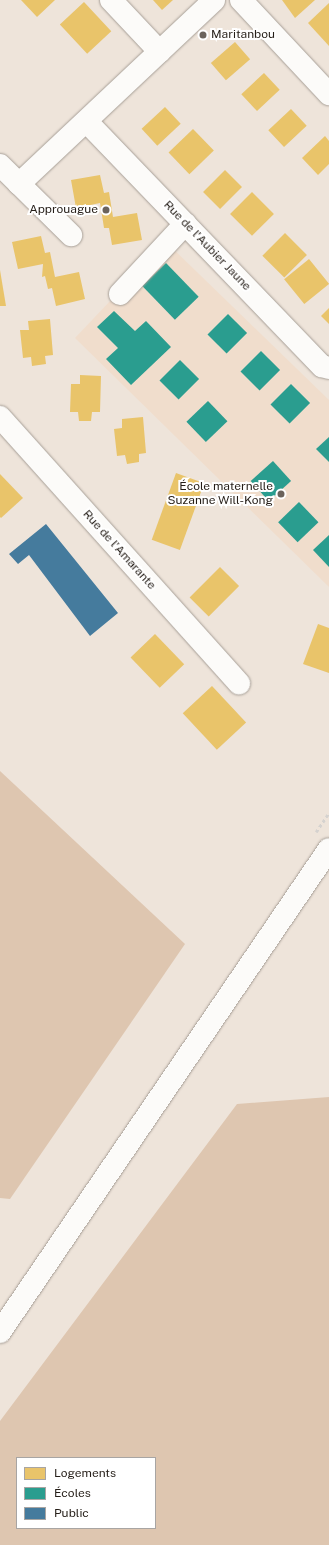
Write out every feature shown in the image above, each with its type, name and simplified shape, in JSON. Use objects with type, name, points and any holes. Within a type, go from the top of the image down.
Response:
[{"type":"street","points":[[111,0],[160,52]]},
{"type":"street","points":[[19,184],[87,122],[214,0]]},
{"type":"street","points":[[240,0],[329,94]]},
{"type":"street","name":"Rue de l'Aubier Jaune","points":[[87,122],[322,366],[329,368]]},
{"type":"street","points":[[0,165],[71,235]]},
{"type":"street","points":[[120,294],[185,224]]},
{"type":"street","name":"Rue de l'Amarante","points":[[0,417],[239,683]]},
{"type":"street","points":[[0,1332],[329,849]]},
{"type":"shaded area","name":"École maternelle Suzanne Will-Kong","points":[[166,242],[329,400],[329,587],[75,338]]},
{"type":"shaded area","points":[[0,771],[185,944],[10,1199],[0,1198]]},
{"type":"shaded area","points":[[329,1097],[329,1545],[0,1545],[0,1421],[237,1104]]},
{"type":"building: Logements","points":[[21,0],[55,0],[37,17]]},
{"type":"building: Logements","points":[[153,0],[173,0],[162,10]]},
{"type":"building: Logements","points":[[282,0],[315,0],[295,18]]},
{"type":"building: Logements","points":[[84,2],[111,31],[87,54],[60,25]]},
{"type":"building: Logements","points":[[329,3],[329,46],[308,23]]},
{"type":"building: Logements","points":[[235,42],[250,59],[226,80],[211,63]]},
{"type":"building: Logements","points":[[264,73],[280,90],[257,111],[241,94]]},
{"type":"building: Logements","points":[[165,107],[181,124],[157,146],[142,129]]},
{"type":"building: Logements","points":[[291,109],[307,126],[284,147],[268,130]]},
{"type":"building: Logements","points":[[193,129],[214,151],[189,174],[169,153]]},
{"type":"building: Logements","points":[[325,136],[329,141],[329,164],[318,175],[302,158]]},
{"type":"building: Logements","points":[[225,170],[242,187],[220,209],[203,192]]},
{"type":"building: Logements","name":"Approuague","points":[[100,175],[104,193],[109,192],[113,217],[137,213],[142,240],[112,245],[109,228],[104,228],[100,203],[76,208],[71,180]]},
{"type":"building: Logements","points":[[252,192],[274,214],[252,236],[230,214]]},
{"type":"building: Logements","points":[[285,233],[307,255],[284,278],[262,256]]},
{"type":"building: Logements","points":[[41,236],[45,253],[50,252],[55,277],[79,272],[85,299],[56,306],[52,288],[48,289],[45,276],[42,277],[43,264],[18,269],[12,242]]},
{"type":"building: Logements","points":[[309,259],[329,284],[304,304],[284,279]]},
{"type":"building: Logements","points":[[0,270],[6,306],[0,306]]},
{"type":"building: Logements","points":[[329,308],[329,324],[321,316]]},
{"type":"building: Logements","points":[[50,319],[53,355],[45,356],[46,364],[32,366],[31,357],[23,358],[20,330],[29,330],[28,321]]},
{"type":"building: Logements","points":[[80,375],[101,376],[100,412],[92,412],[91,421],[79,421],[78,412],[70,412],[71,384],[80,384]]},
{"type":"building: Logements","points":[[143,417],[146,453],[139,454],[139,462],[127,464],[125,455],[117,456],[114,429],[122,428],[122,419]]},
{"type":"building: Logements","points":[[176,473],[204,483],[180,550],[152,540]]},
{"type":"building: Logements","points":[[0,474],[23,498],[1,518],[0,517]]},
{"type":"building: Logements","points":[[220,567],[239,586],[209,616],[190,597]]},
{"type":"building: Logements","points":[[318,624],[329,628],[329,673],[303,664]]},
{"type":"building: Logements","points":[[155,634],[184,664],[160,688],[131,658]]},
{"type":"building: Logements","points":[[212,686],[246,723],[217,750],[183,713]]},
{"type":"building: Écoles","points":[[166,263],[199,297],[175,320],[142,286]]},
{"type":"building: Écoles","points":[[114,311],[135,331],[146,321],[171,347],[131,385],[106,359],[118,348],[97,327]]},
{"type":"building: Écoles","points":[[228,314],[247,333],[227,354],[207,335]]},
{"type":"building: Écoles","points":[[261,351],[280,370],[260,391],[240,372]]},
{"type":"building: Écoles","points":[[180,360],[199,379],[179,400],[159,381]]},
{"type":"building: Écoles","points":[[291,384],[310,403],[290,424],[270,405]]},
{"type":"building: Écoles","points":[[208,401],[227,421],[206,442],[186,422]]},
{"type":"building: Écoles","points":[[329,437],[329,462],[316,449]]},
{"type":"building: Écoles","points":[[273,461],[291,481],[269,501],[251,481]]},
{"type":"building: Écoles","points":[[299,502],[318,522],[298,542],[278,522]]},
{"type":"building: Écoles","points":[[329,535],[329,567],[313,550]]},
{"type":"building: Public","points":[[46,524],[118,613],[90,636],[29,555],[18,564],[9,554]]},
{"type":"place","name":"Maritanbou","points":[[203,35]]},
{"type":"place","name":"Approuague","points":[[106,210]]},
{"type":"place","name":"École maternelle Suzanne Will-Kong","points":[[281,494]]}]
